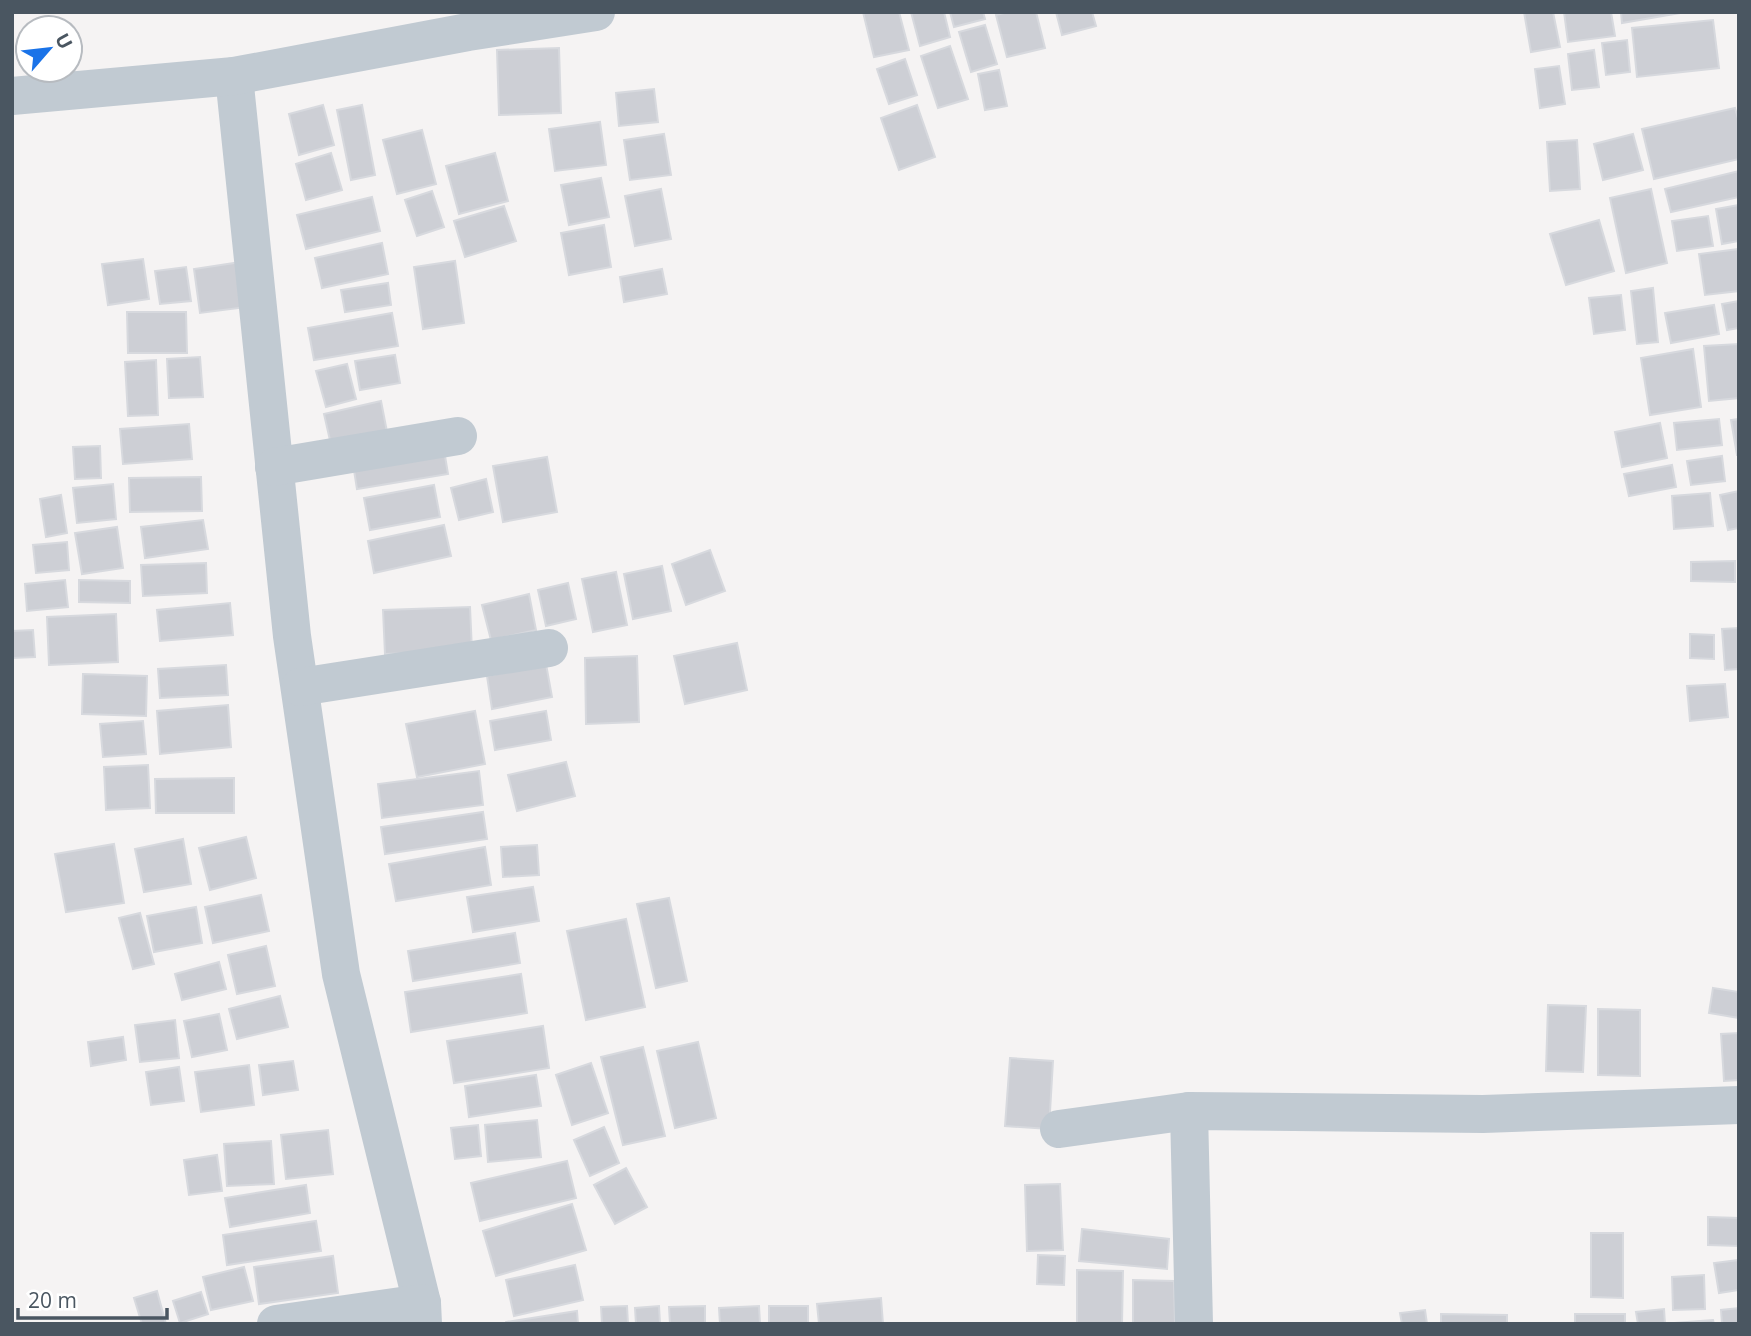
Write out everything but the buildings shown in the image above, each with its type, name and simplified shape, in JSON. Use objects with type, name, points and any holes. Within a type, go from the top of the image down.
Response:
[{"type":"street","points":[[12,96],[234,76],[468,22],[596,12]]},
{"type":"street","points":[[234,76],[274,467],[300,687],[341,974],[422,1313],[276,1324]]},
{"type":"street","points":[[274,467],[458,436]]},
{"type":"street","points":[[300,687],[549,648]]},
{"type":"street","points":[[1059,1129],[1189,1111],[1483,1114],[1739,1105]]},
{"type":"street","points":[[1189,1111],[1194,1324]]}]
